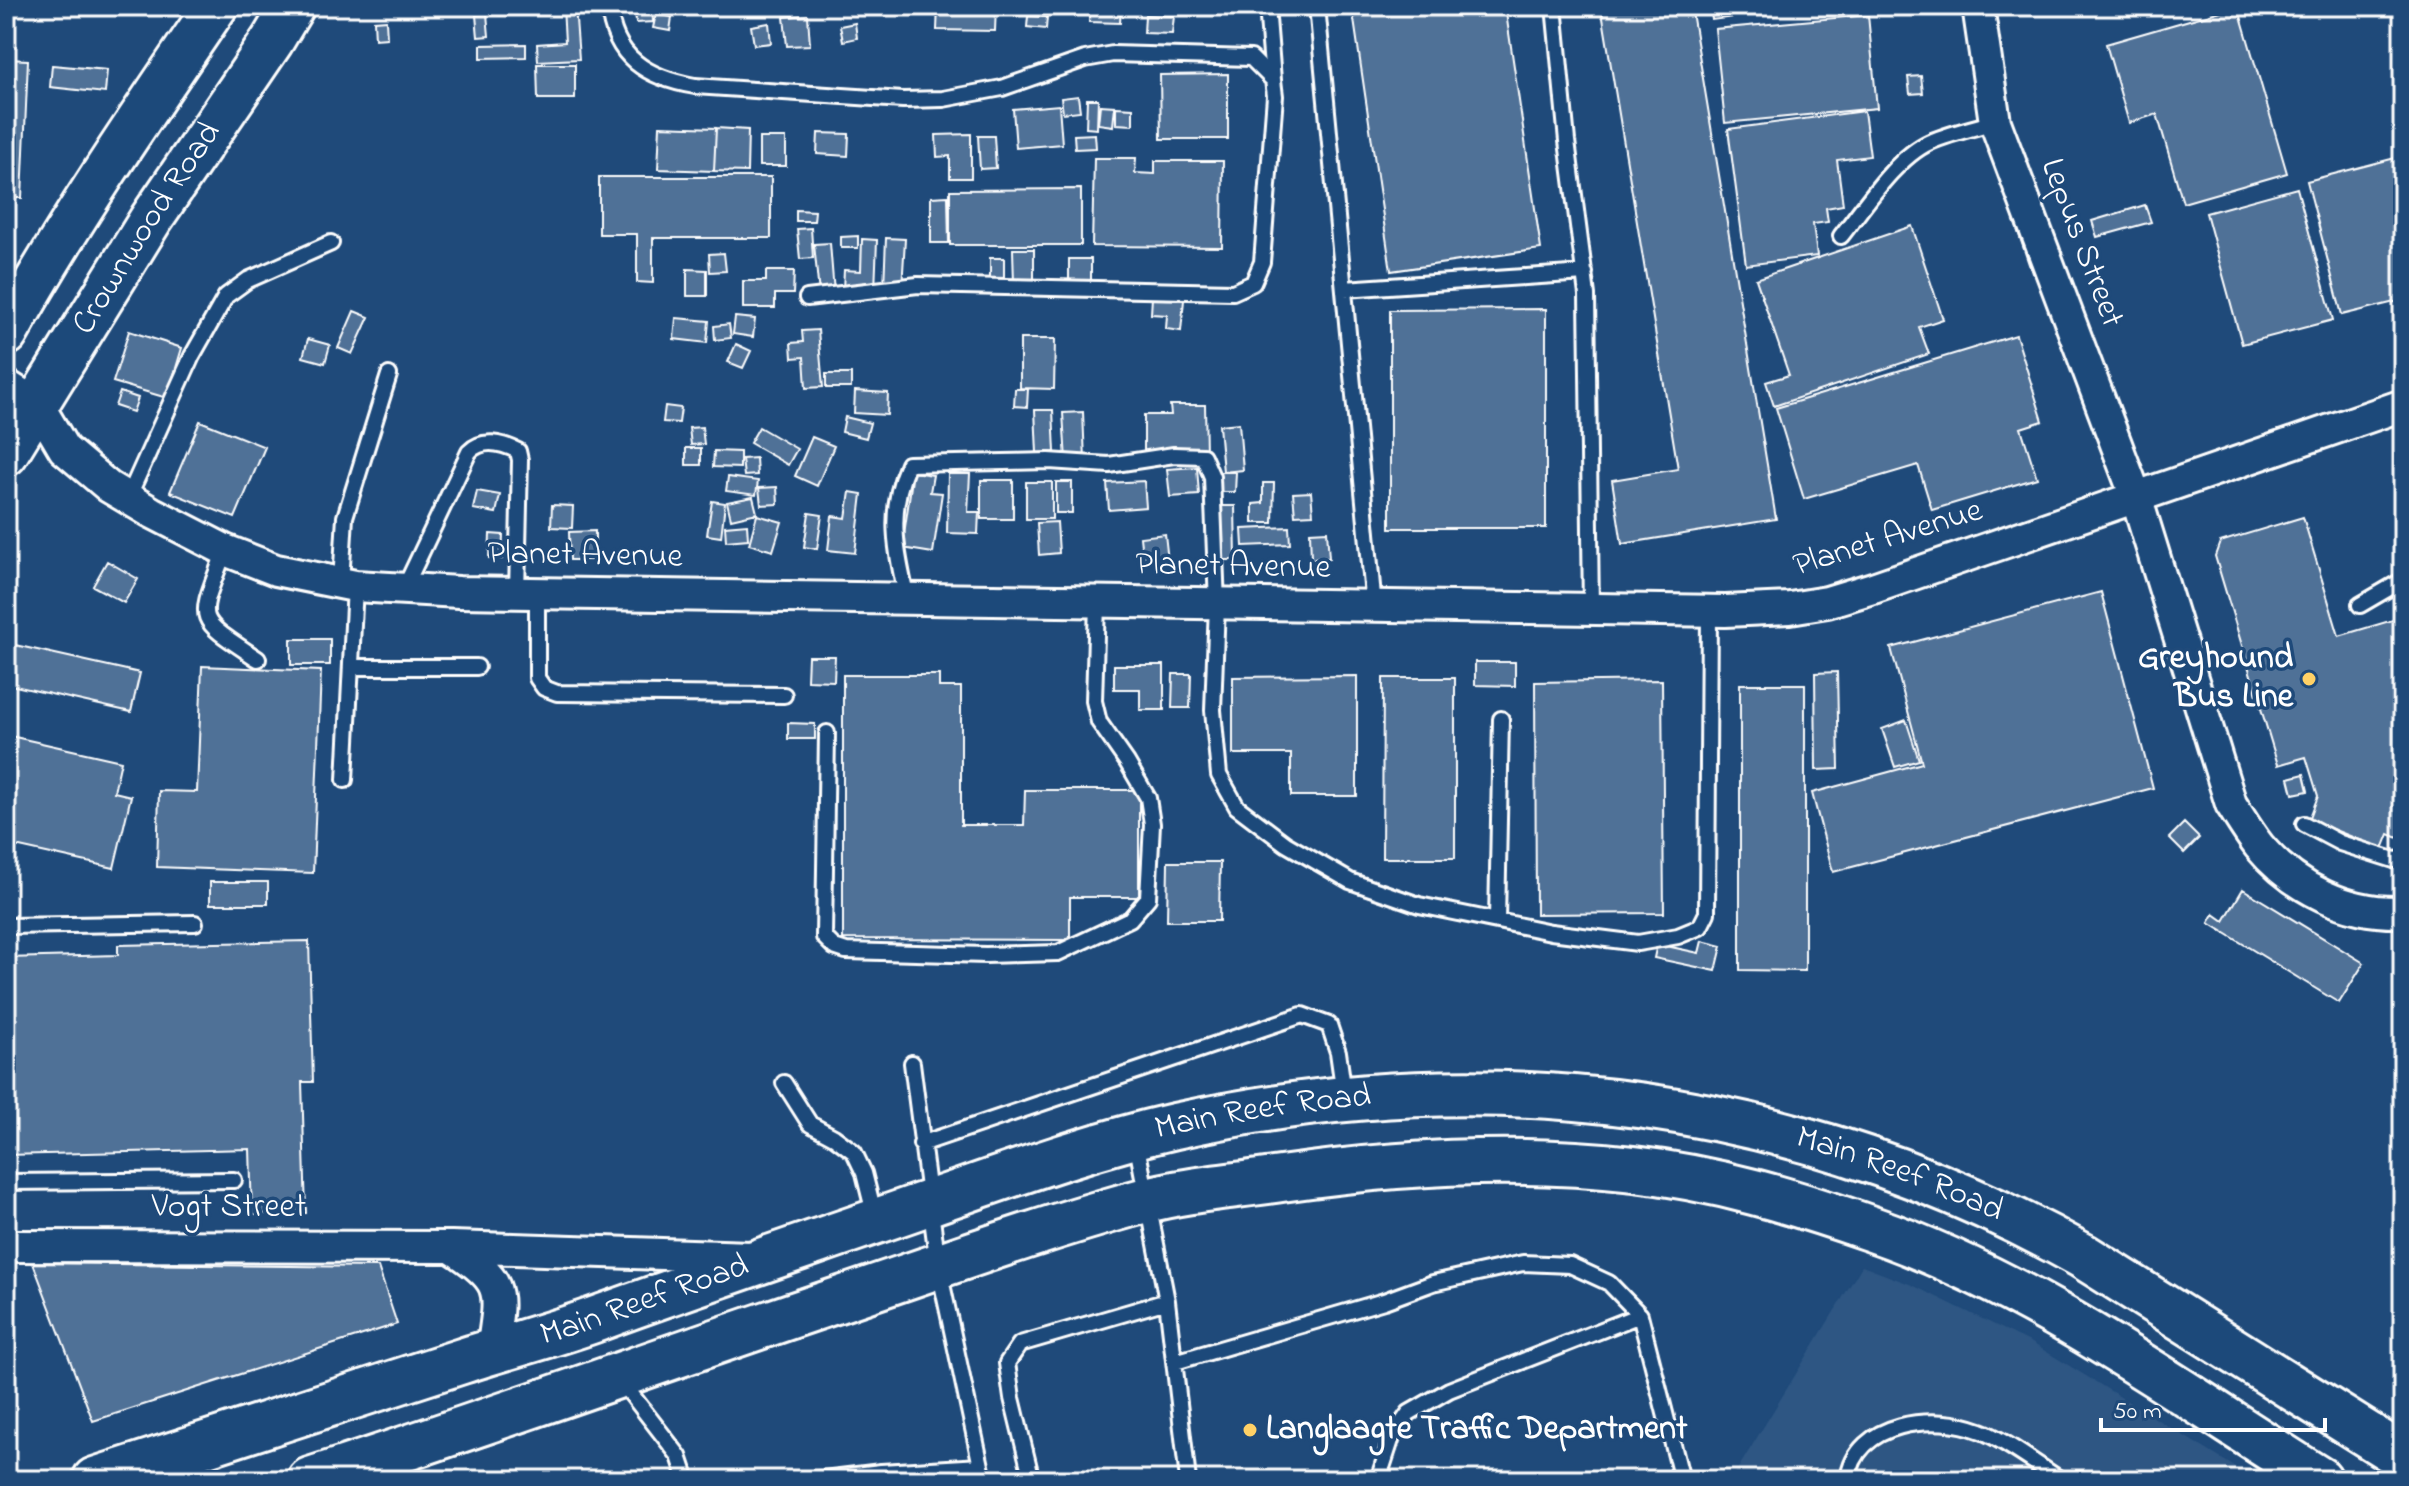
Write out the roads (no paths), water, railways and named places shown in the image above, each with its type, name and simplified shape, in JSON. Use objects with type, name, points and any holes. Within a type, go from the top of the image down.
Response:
[{"type":"main road","name":"Crownwood Road","points":[[6,334],[17,299],[216,6]]},
{"type":"main road","name":"Crownwood Road","points":[[15,421],[293,6]]},
{"type":"main road","name":"Main Reef Road","points":[[95,1480],[595,1320],[876,1221],[1135,1136],[1245,1113],[1345,1099],[1507,1092],[1678,1111],[1781,1133],[1854,1153],[1963,1196],[2057,1241],[2403,1457]]},
{"type":"main road","name":"Main Reef Road","points":[[310,1480],[488,1423],[616,1375],[938,1265],[1148,1199],[1342,1170],[1442,1162],[1634,1169],[1719,1183],[1877,1230],[1978,1273],[2138,1364],[2320,1480]]},
{"type":"main road","points":[[595,1320],[616,1375]]},
{"type":"street","name":"Lepus Street","points":[[1982,7],[1995,122],[2136,497],[2231,804],[2259,846],[2296,881],[2337,903],[2403,912]]},
{"type":"street","name":"Planet Avenue","points":[[15,421],[64,449],[109,487],[225,550],[276,570],[348,584],[404,589],[527,592],[1709,611],[1790,608],[1827,602],[1949,563],[2403,405]]},
{"type":"street","name":"Vogt Street","points":[[6,1246],[451,1247],[773,1257]]},
{"type":"street","points":[[451,1247],[480,1266],[497,1286],[492,1351]]},
{"type":"lane","points":[[609,6],[610,22],[619,45],[640,66],[665,81],[695,86],[903,100],[943,99],[1002,88],[1085,59],[1113,54],[1251,58],[1273,80]]},
{"type":"lane","points":[[807,298],[918,285],[1233,292],[1253,283],[1262,262],[1275,96],[1267,6]]},
{"type":"lane","points":[[1317,6],[1374,607]]},
{"type":"lane","points":[[1554,6],[1587,295],[1591,610]]},
{"type":"lane","points":[[1841,236],[1897,168],[1915,151],[1929,142],[1995,122]]},
{"type":"lane","points":[[128,498],[192,356],[226,296],[248,280],[331,243]]},
{"type":"lane","points":[[1344,289],[1585,273]]},
{"type":"lane","points":[[345,780],[351,667],[345,517],[389,375]]},
{"type":"lane","points":[[404,589],[469,452],[477,444],[486,442],[511,448],[518,451],[520,460],[527,592],[537,678],[544,688],[557,693],[784,695]]},
{"type":"lane","points":[[907,599],[894,540],[899,484],[908,464],[1049,461],[1109,465],[1188,455],[1203,456],[1212,477],[1217,605],[1213,710],[1219,775],[1237,807],[1286,844],[1350,881],[1419,905],[1551,932],[1638,943],[1678,936],[1700,927],[1707,913],[1710,883],[1709,611]]},
{"type":"lane","points":[[225,550],[205,606],[205,618],[212,629],[258,659]]},
{"type":"lane","points":[[2360,605],[2403,580]]},
{"type":"lane","points":[[827,733],[824,937],[834,947],[846,951],[970,955],[1058,953],[1130,919],[1148,898],[1152,824],[1148,798],[1099,722],[1094,701],[1097,603]]},
{"type":"lane","points":[[351,667],[477,667]]},
{"type":"lane","points":[[1497,921],[1501,719]]},
{"type":"lane","points":[[2304,824],[2340,843],[2394,860],[2403,859]]},
{"type":"lane","points":[[6,926],[195,923]]},
{"type":"lane","points":[[921,1144],[1302,1015],[1329,1025],[1338,1052],[1345,1099]]},
{"type":"lane","points":[[815,1480],[881,1472],[982,1473],[938,1265],[912,1063]]},
{"type":"lane","points":[[784,1083],[810,1124],[854,1152],[864,1173],[876,1221]]},
{"type":"lane","points":[[1135,1136],[1167,1301],[1188,1480]]},
{"type":"lane","points":[[6,1182],[234,1180]]},
{"type":"lane","points":[[1175,1362],[1384,1301],[1433,1283],[1523,1263],[1570,1265],[1609,1283],[1640,1315],[1682,1480]]},
{"type":"lane","points":[[1032,1480],[1012,1398],[1007,1363],[1020,1344],[1167,1301]]},
{"type":"lane","points":[[1378,1480],[1392,1437],[1409,1413],[1449,1390],[1640,1315]]},
{"type":"lane","points":[[616,1375],[679,1456],[687,1480]]},
{"type":"lane","points":[[1848,1480],[1849,1470],[1860,1450],[1878,1436],[1902,1425],[1933,1421],[1981,1431],[2061,1480]]},
{"type":"place","name":"Greyhound Bus Line","points":[[2309,679]]},
{"type":"place","name":"Langlaagte Traffic Department","points":[[1250,1430]]}]
